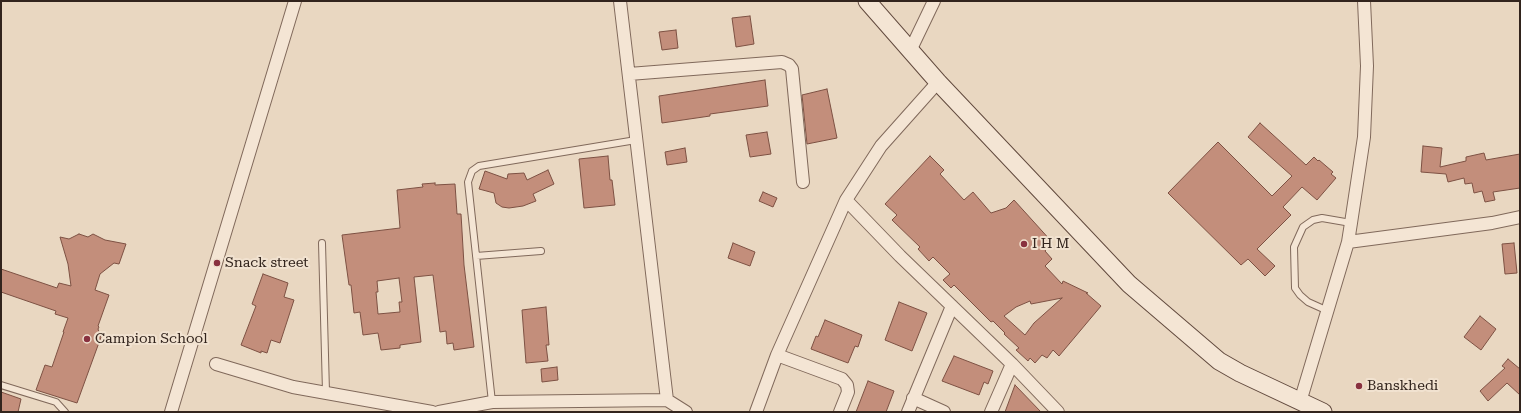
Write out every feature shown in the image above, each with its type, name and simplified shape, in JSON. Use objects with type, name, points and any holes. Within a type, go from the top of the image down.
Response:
[{"type":"street","points":[[171,412],[295,1]]},
{"type":"street","points":[[620,1],[668,400]]},
{"type":"street","points":[[867,1],[938,82],[1129,284],[1219,361],[1240,373],[1323,412]]},
{"type":"street","points":[[910,51],[934,1]]},
{"type":"street","points":[[1300,402],[1348,242],[1364,137],[1367,66],[1364,1]]},
{"type":"street","points":[[628,74],[782,62],[789,65],[792,69],[803,182]]},
{"type":"street","points":[[756,412],[777,355],[846,200],[881,146],[938,82]]},
{"type":"street","points":[[846,200],[900,256],[1012,364],[1058,412]]},
{"type":"street","points":[[1348,242],[1492,223],[1520,217]]},
{"type":"street","points":[[908,412],[952,306]]},
{"type":"street","points":[[777,355],[842,379],[847,385],[848,392],[840,412]]},
{"type":"street","points":[[216,364],[292,387],[432,412]]},
{"type":"street","points":[[991,412],[1012,364]]},
{"type":"street","points":[[914,398],[944,412]]},
{"type":"street","points":[[439,412],[492,402],[668,400],[681,411]]},
{"type":"lane","points":[[492,402],[468,182],[472,171],[479,166],[636,140]]},
{"type":"lane","points":[[1328,311],[1308,302],[1295,288],[1294,247],[1303,227],[1313,220],[1322,218],[1351,223]]},
{"type":"lane","points":[[322,243],[326,392]]},
{"type":"lane","points":[[476,256],[541,251]]},
{"type":"lane","points":[[1,385],[56,402],[65,412]]},
{"type":"building","points":[[750,16],[754,44],[736,47],[732,18]]},
{"type":"building","points":[[676,30],[678,48],[662,50],[659,32]]},
{"type":"building","points":[[765,80],[768,106],[710,114],[710,116],[662,123],[659,96]]},
{"type":"building","points":[[827,89],[837,138],[807,144],[802,95]]},
{"type":"building","points":[[1260,123],[1306,165],[1314,157],[1333,172],[1331,174],[1336,178],[1317,200],[1302,187],[1283,207],[1291,215],[1257,249],[1275,266],[1265,276],[1248,259],[1241,265],[1168,193],[1218,142],[1272,196],[1292,176],[1248,137]]},
{"type":"building","points":[[767,132],[771,154],[750,157],[746,135]]},
{"type":"building","points":[[1423,146],[1442,148],[1440,167],[1466,161],[1466,157],[1484,153],[1486,160],[1520,154],[1520,188],[1493,192],[1495,200],[1485,202],[1482,191],[1474,193],[1472,183],[1465,184],[1464,178],[1448,182],[1446,174],[1421,172]]},
{"type":"building","points":[[685,148],[687,162],[667,165],[665,152]]},
{"type":"building","points":[[608,156],[610,180],[612,180],[615,205],[584,208],[579,159]]},
{"type":"building","points":[[930,156],[944,170],[940,174],[964,200],[973,192],[991,213],[1006,208],[1014,200],[1052,242],[1045,251],[1052,259],[1045,266],[1062,284],[1063,281],[1088,293],[1086,293],[1101,306],[1059,356],[1053,350],[1047,358],[1042,355],[1035,363],[1030,358],[1028,361],[1016,350],[1019,348],[993,321],[991,322],[954,285],[951,288],[943,280],[950,274],[933,257],[929,261],[918,249],[920,247],[892,220],[897,215],[885,204]],"holes":[[[1062,298],[1034,323],[1025,335],[1004,316],[1016,307],[1030,301],[1031,304]]]},
{"type":"building","points":[[548,170],[554,184],[533,194],[536,201],[523,206],[509,208],[502,207],[496,203],[494,193],[479,189],[485,171],[507,179],[508,174],[524,173],[527,180]]},
{"type":"building","points":[[422,184],[455,184],[457,214],[461,214],[464,265],[474,347],[454,350],[453,343],[447,344],[446,331],[440,332],[433,275],[414,277],[421,342],[400,345],[400,348],[381,350],[378,333],[363,335],[360,312],[354,313],[351,285],[349,285],[342,235],[400,228],[397,190],[423,187]],"holes":[[[399,278],[402,302],[399,302],[400,312],[378,314],[376,292],[378,292],[377,281]]]},
{"type":"building","points":[[763,192],[777,198],[773,207],[759,201]]},
{"type":"building","points":[[79,234],[88,237],[93,234],[105,240],[126,244],[119,264],[114,263],[100,274],[95,290],[109,295],[98,326],[101,337],[77,403],[36,390],[45,365],[52,367],[68,318],[55,314],[56,311],[1,292],[1,269],[57,288],[59,283],[71,286],[68,264],[60,237],[69,239]]},
{"type":"building","points":[[733,243],[755,252],[750,266],[728,258]]},
{"type":"building","points":[[1514,243],[1517,273],[1505,274],[1502,244]]},
{"type":"building","points":[[263,274],[288,283],[284,297],[294,300],[280,343],[271,340],[267,353],[261,351],[261,353],[241,345],[256,306],[252,304]]},
{"type":"building","points":[[899,302],[927,313],[912,351],[885,340]]},
{"type":"building","points":[[546,307],[549,345],[546,345],[548,361],[526,363],[522,310]]},
{"type":"building","points":[[1480,316],[1496,329],[1481,350],[1464,337]]},
{"type":"building","points":[[825,320],[862,335],[858,347],[855,346],[848,363],[811,349]]},
{"type":"building","points":[[954,356],[993,371],[988,384],[984,382],[979,395],[942,381]]},
{"type":"building","points":[[1508,359],[1520,369],[1520,395],[1507,383],[1488,401],[1480,391],[1505,368],[1502,366]]},
{"type":"building","points":[[557,367],[558,380],[542,382],[541,369]]},
{"type":"building","points":[[868,381],[894,391],[886,412],[856,412]]},
{"type":"building","points":[[1015,385],[1041,412],[1005,412]]},
{"type":"building","points":[[1,392],[21,399],[18,412],[1,412]]},
{"type":"place","name":"I H M","points":[[1024,244]]},
{"type":"place","name":"Snack street","points":[[217,263]]},
{"type":"place","name":"Campion School","points":[[87,339]]},
{"type":"place","name":"Banskhedi","points":[[1359,386]]}]
